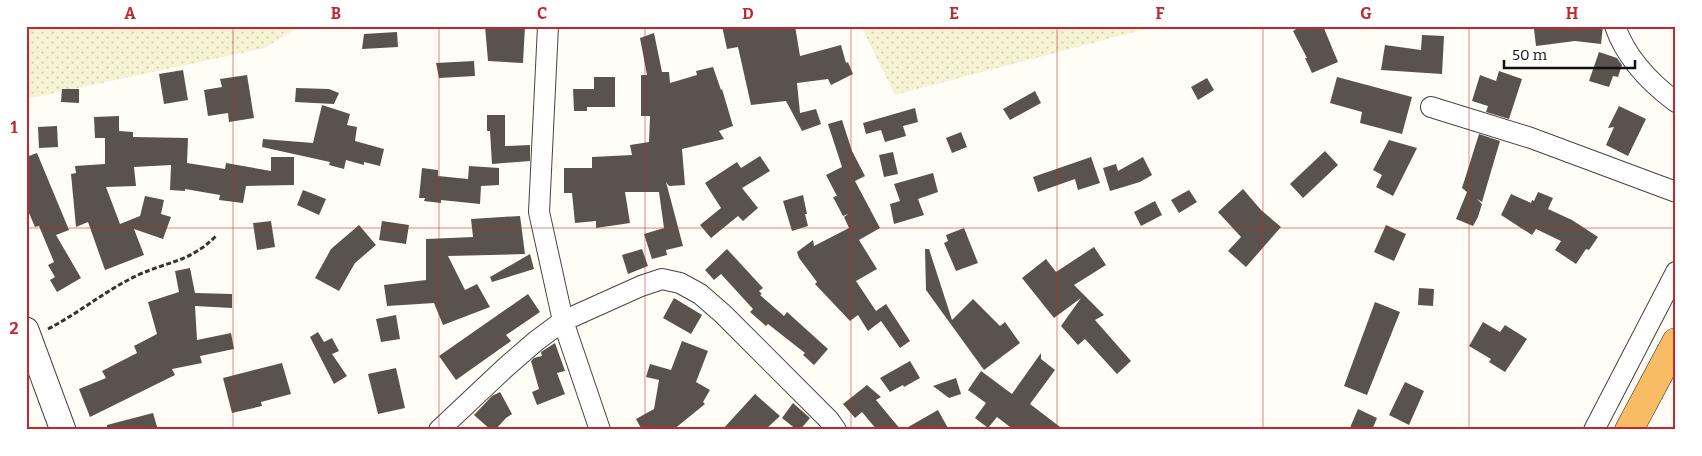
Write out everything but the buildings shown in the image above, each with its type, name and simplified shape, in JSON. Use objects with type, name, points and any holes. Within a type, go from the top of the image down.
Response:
[{"type":"highway","points":[[1630,430],[1676,342]]},
{"type":"street","points":[[548,26],[539,212],[562,320],[600,430]]},
{"type":"street","points":[[1615,26],[1620,40],[1631,58],[1643,72],[1676,102]]},
{"type":"street","points":[[1431,107],[1531,138],[1676,192]]},
{"type":"street","points":[[1594,430],[1676,272]]},
{"type":"street","points":[[439,430],[506,367],[562,320],[662,279],[680,283],[700,294],[723,314],[829,420],[836,430]]},
{"type":"street","points":[[28,334],[63,430]]},
{"type":"path","points":[[28,334],[58,324],[112,289],[138,275],[193,255],[204,248],[216,236]]},
{"type":"shaded area","points":[[26,26],[300,26],[265,48],[26,99]]},
{"type":"shaded area","points":[[861,26],[1157,26],[895,95]]}]
